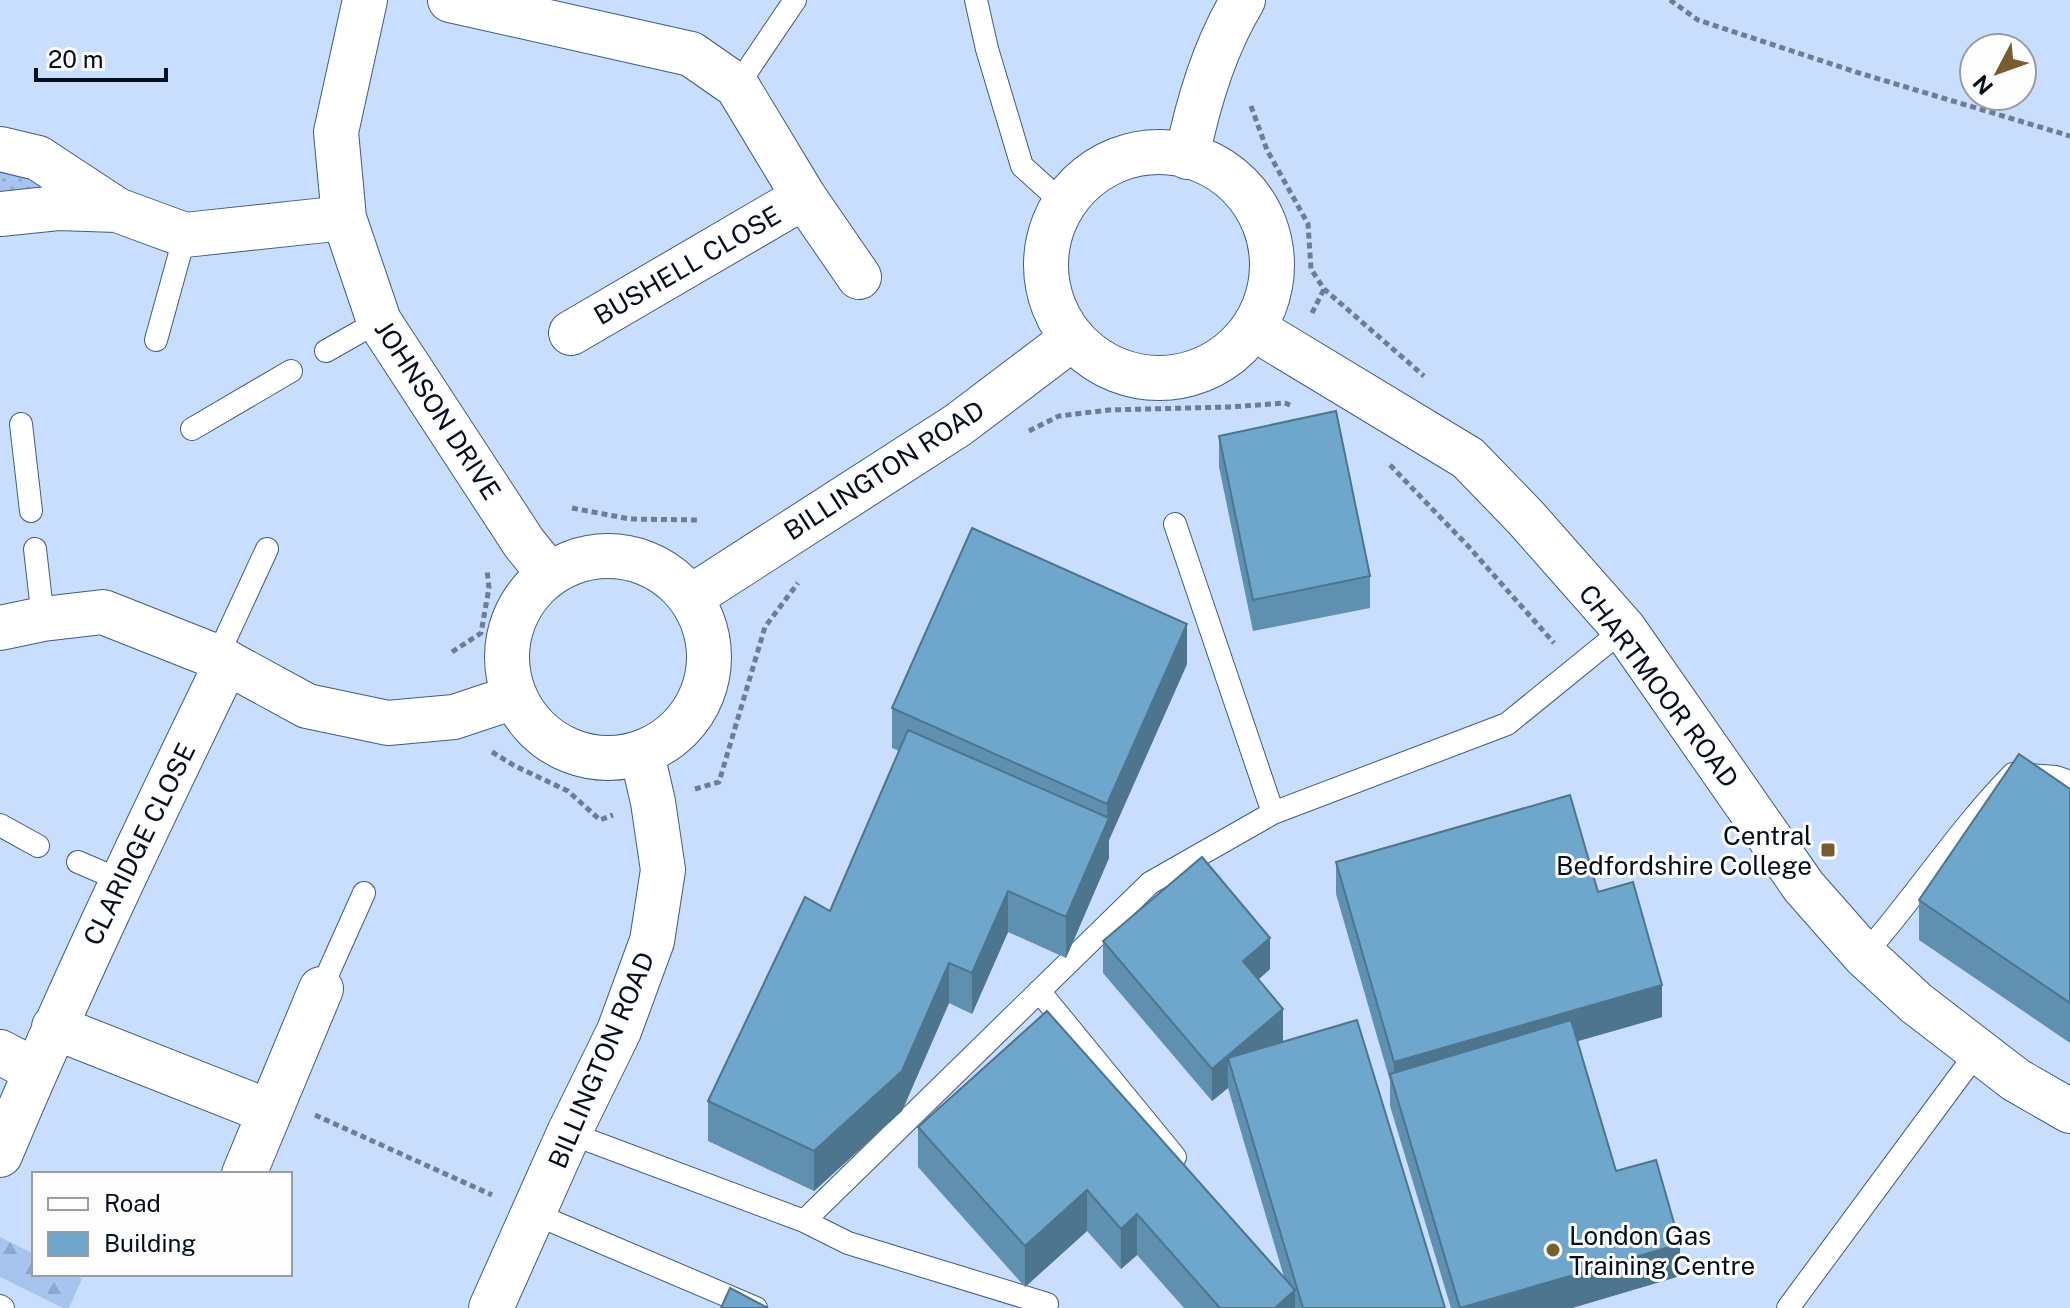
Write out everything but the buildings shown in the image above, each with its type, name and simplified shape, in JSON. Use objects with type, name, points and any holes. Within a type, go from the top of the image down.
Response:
[{"type":"street","name":"JOHNSON DRIVE","points":[[365,0],[336,132],[344,218],[379,321],[524,543],[549,574]]},
{"type":"street","name":"BUSHELL CLOSE","points":[[450,0],[542,10],[691,54],[737,86],[804,197],[859,277]]},
{"type":"street","points":[[1187,157],[1196,109],[1228,26],[1243,0]]},
{"type":"street","points":[[0,149],[38,158],[117,210],[185,235],[344,218]]},
{"type":"street","points":[[1153,152],[1187,157],[1231,175],[1261,211],[1275,255],[1253,328],[1220,364],[1182,378],[1142,379],[1104,365],[1073,338],[1054,308],[1047,273],[1051,233],[1064,204],[1088,177],[1118,159],[1153,152]]},
{"type":"street","name":"BUSHELL CLOSE","points":[[571,333],[804,197]]},
{"type":"street","points":[[0,214],[58,208],[117,210]]},
{"type":"street","name":"CHARTMOOR ROAD","points":[[1253,328],[1468,458],[1526,518],[1624,629],[1804,887],[1864,955],[1916,1003],[2016,1080],[2070,1111]]},
{"type":"street","name":"BILLINGTON ROAD","points":[[691,597],[958,425],[1073,338]]},
{"type":"street","points":[[608,555],[640,560],[668,575],[691,597],[705,626],[710,657],[706,688],[692,716],[669,739],[642,754],[612,759],[581,756],[553,743],[530,723],[514,697],[507,665],[509,633],[522,603],[549,574],[577,560],[608,555]]},
{"type":"street","points":[[0,628],[103,612],[222,659],[307,706],[388,723],[454,717],[514,697]]},
{"type":"street","name":"CLARIDGE CLOSE","points":[[0,1155],[18,1061],[54,1027],[222,659]]},
{"type":"street","name":"BILLINGTON ROAD","points":[[491,1308],[518,1206],[569,1133],[619,1031],[652,941],[663,870],[642,754]]},
{"type":"street","points":[[245,1172],[288,1112],[321,989]]},
{"type":"street","points":[[54,1027],[288,1112]]},
{"type":"lane","points":[[737,86],[795,0]]},
{"type":"lane","points":[[976,0],[987,49],[1022,166],[1064,204]]},
{"type":"lane","points":[[156,340],[185,235]]},
{"type":"lane","points":[[326,351],[379,321]]},
{"type":"lane","points":[[192,429],[291,371]]},
{"type":"lane","points":[[21,424],[31,511]]},
{"type":"lane","points":[[1175,524],[1273,813]]},
{"type":"lane","points":[[35,549],[43,619]]},
{"type":"lane","points":[[222,659],[267,549]]},
{"type":"lane","points":[[804,1221],[1150,883],[1273,813],[1507,724],[1624,629]]},
{"type":"lane","points":[[1864,955],[1891,925],[1981,806],[2013,774],[2056,777],[2070,782]]},
{"type":"lane","points":[[0,825],[38,846]]},
{"type":"lane","points":[[78,862],[120,880]]},
{"type":"lane","points":[[321,989],[364,893]]},
{"type":"lane","points":[[1039,991],[1189,1173]]},
{"type":"lane","points":[[1788,1308],[1978,1051]]},
{"type":"lane","points":[[569,1133],[804,1221],[848,1243],[1047,1304]]},
{"type":"lane","points":[[518,1206],[756,1308]]},
{"type":"path","points":[[1670,0],[1698,20],[1859,73],[2070,136]]},
{"type":"path","points":[[1251,106],[1267,150],[1308,224],[1311,269],[1324,289]]},
{"type":"path","points":[[1021,435],[1059,416],[1109,410],[1285,403]]},
{"type":"path","points":[[1389,464],[1526,610],[1575,669]]},
{"type":"path","points":[[572,508],[630,519],[697,520]]},
{"type":"path","points":[[452,652],[481,633],[489,588],[487,569]]},
{"type":"path","points":[[719,782],[765,627],[804,576]]},
{"type":"path","points":[[288,1112],[518,1206]]},
{"type":"green space","points":[[0,168],[51,186],[0,195]]},
{"type":"green space","points":[[0,1237],[32,1253],[32,1276],[77,1276],[82,1279],[69,1308],[63,1308],[0,1277]]},
{"type":"place","name":"Central Bedfordshire College","points":[[1828,850]]},
{"type":"place","name":"London Gas Training Centre","points":[[1553,1250]]}]
